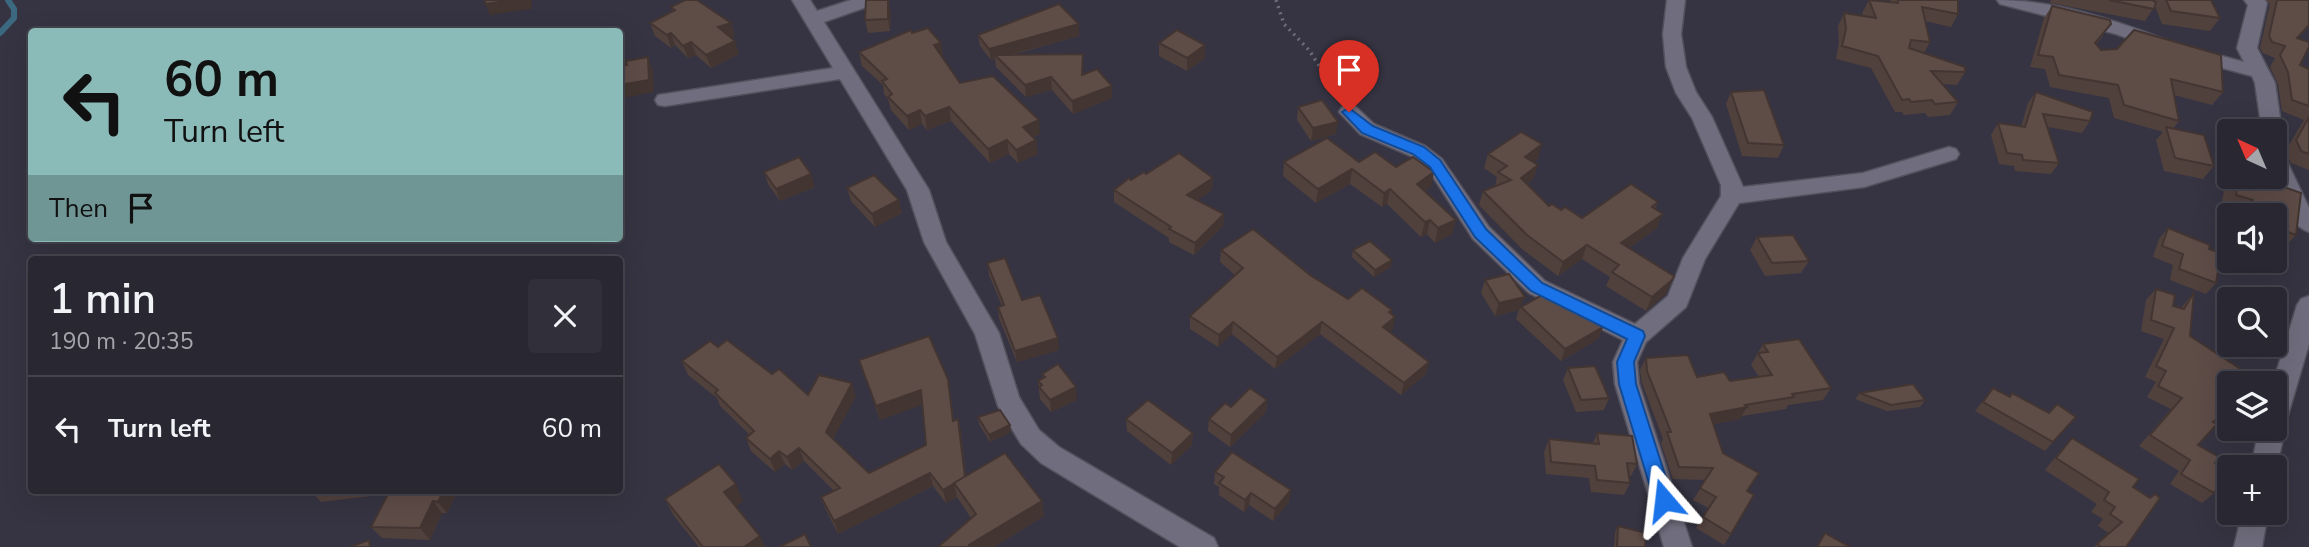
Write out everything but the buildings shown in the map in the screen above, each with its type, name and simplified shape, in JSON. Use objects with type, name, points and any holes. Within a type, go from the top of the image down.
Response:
[{"type":"street","points":[[869,0],[807,9],[918,190],[935,242],[987,333],[1007,399],[1030,437],[1050,455],[1204,547]]},
{"type":"street","points":[[1676,0],[1672,34],[1676,67],[1686,93],[1702,117],[1727,174],[1732,196],[1694,258],[1678,301],[1637,336],[1625,362],[1628,384],[1678,547]]},
{"type":"street","points":[[2006,0],[2123,30],[2163,46],[2260,72]]},
{"type":"street","points":[[2253,0],[2258,4],[2247,48],[2265,83],[2270,119]]},
{"type":"street","points":[[2106,47],[2123,30]]},
{"type":"street","points":[[665,100],[845,72]]},
{"type":"street","points":[[1349,112],[1367,129],[1418,150],[1435,164],[1481,233],[1536,287],[1637,336]]},
{"type":"street","points":[[1732,196],[1864,180],[1949,155]]},
{"type":"street","points":[[2287,185],[2296,206],[2309,224]]},
{"type":"street","points":[[2287,377],[2309,306]]},
{"type":"street","points":[[2248,547],[2253,525]]},
{"type":"path","points":[[1276,0],[1284,24],[1309,50],[1349,112]]},
{"type":"waterway","points":[[0,33],[14,18],[14,9],[8,0]]},
{"type":"route","points":[[1349,112],[1367,129],[1418,150],[1435,164],[1481,233],[1536,287],[1637,336],[1625,362],[1628,384],[1664,500]]}]
